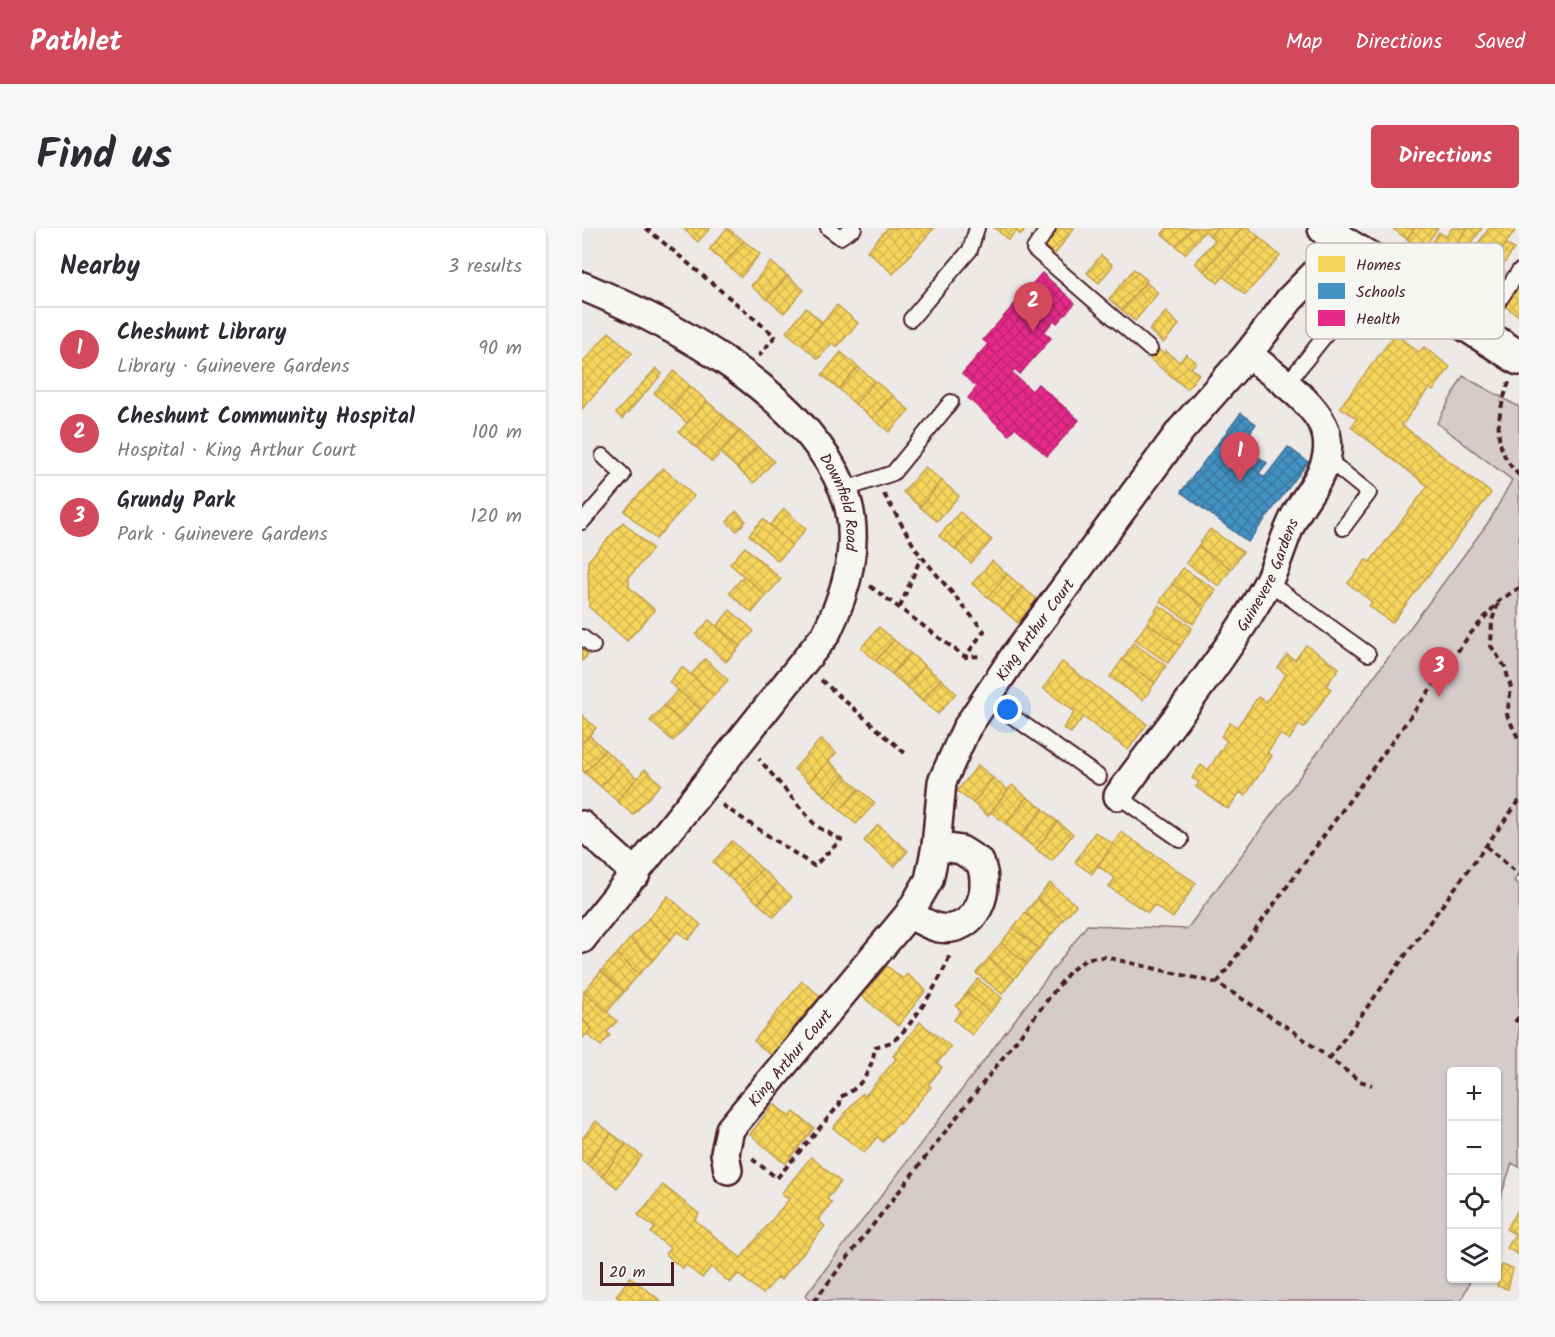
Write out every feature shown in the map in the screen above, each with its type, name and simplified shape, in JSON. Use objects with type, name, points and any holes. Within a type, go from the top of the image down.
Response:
[{"type":"main road","points":[[1341,233],[1353,243]]},
{"type":"main road","points":[[1485,339],[1517,366]]},
{"type":"street","name":"King Arthur Court","points":[[726,1140],[730,1129],[909,914],[929,880],[936,846],[942,782],[966,729],[986,698],[1015,655],[1181,430],[1248,354],[1306,278]]},
{"type":"street","name":"Downfield Road","points":[[582,286],[676,333],[720,359],[788,412],[816,443],[843,490],[851,526],[848,575],[843,600],[826,634],[703,791],[582,939]]},
{"type":"street","points":[[1248,354],[1286,385],[1318,416],[1327,437],[1327,459]]},
{"type":"street","name":"Guinevere Gardens","points":[[1108,786],[1231,642],[1268,582],[1294,518],[1317,481],[1327,459]]},
{"type":"street","points":[[582,825],[636,874]]},
{"type":"street","points":[[909,914],[933,927],[950,928],[965,924],[984,895],[986,882],[980,862],[961,850],[936,846]]},
{"type":"street","points":[[726,1140],[728,1170]]},
{"type":"lane","points":[[828,228],[840,237],[854,228]]},
{"type":"lane","points":[[911,319],[970,250],[977,228]]},
{"type":"lane","points":[[1048,228],[1034,249],[1150,349]]},
{"type":"lane","points":[[1504,288],[1519,271]]},
{"type":"lane","points":[[1286,385],[1322,339]]},
{"type":"lane","points":[[843,490],[893,473],[951,402]]},
{"type":"lane","points":[[582,522],[622,475],[603,456]]},
{"type":"lane","points":[[1327,459],[1369,493],[1343,528]]},
{"type":"lane","points":[[1268,582],[1368,654]]},
{"type":"lane","points":[[986,698],[1181,840]]},
{"type":"path","points":[[646,228],[775,336],[759,356],[767,362]]},
{"type":"path","points":[[1517,366],[1498,413],[1502,452],[1519,475]]},
{"type":"path","points":[[868,481],[874,490],[880,487],[893,514],[921,557],[984,631],[964,657]]},
{"type":"path","points":[[900,607],[921,557]]},
{"type":"path","points":[[848,575],[873,588],[900,607],[964,657],[1015,655]]},
{"type":"path","points":[[1217,983],[1471,633],[1500,600],[1519,588]]},
{"type":"path","points":[[1500,600],[1492,620],[1491,646],[1505,667],[1511,688],[1508,715],[1519,740]]},
{"type":"path","points":[[802,664],[906,754]]},
{"type":"path","points":[[703,791],[814,866],[841,840],[816,826],[743,740]]},
{"type":"path","points":[[1329,1059],[1519,801]]},
{"type":"path","points":[[1486,846],[1519,875]]},
{"type":"path","points":[[726,1140],[777,1178],[840,1104],[840,1097],[863,1081],[873,1061],[874,1047],[892,1041],[940,981],[950,949],[950,928]]},
{"type":"path","points":[[814,1301],[1070,971],[1088,958],[1105,957],[1217,983],[1290,1029],[1360,1081],[1372,1085]]},
{"type":"path","points":[[1515,1022],[1519,1017]]},
{"type":"shaded area","points":[[1463,376],[1519,407],[1519,873],[1514,881],[1519,885],[1519,1167],[1512,1163],[1501,1196],[1501,1067],[1447,1067],[1447,1283],[1469,1283],[1461,1301],[810,1301],[805,1296],[1087,925],[1187,929],[1490,520],[1512,480],[1437,423]]},
{"type":"building: Homes","points":[[683,228],[710,228],[698,242]]},
{"type":"building: Homes","points":[[727,228],[744,241],[725,263],[709,250]]},
{"type":"building: Homes","points":[[888,228],[934,228],[893,274],[867,251]]},
{"type":"building: Homes","points":[[995,228],[1027,228],[1021,235],[1016,231],[1008,240]]},
{"type":"building: Homes","points":[[1055,228],[1074,228],[1055,254],[1043,245]]},
{"type":"building: Homes","points":[[1167,228],[1192,228],[1176,246],[1162,234]]},
{"type":"building: Homes","points":[[1192,228],[1217,228],[1210,236],[1205,231],[1185,254],[1176,246]]},
{"type":"building: Homes","points":[[1217,228],[1242,228],[1204,271],[1195,263],[1215,240],[1210,236]]},
{"type":"building: Homes","points":[[1242,228],[1249,228],[1259,237],[1218,283],[1204,271]]},
{"type":"building: Homes","points":[[1392,228],[1415,228],[1407,239]]},
{"type":"building: Homes","points":[[1415,228],[1438,228],[1427,243],[1412,243],[1407,239]]},
{"type":"building: Homes","points":[[1452,228],[1467,228],[1457,243],[1432,243],[1439,232],[1446,237]]},
{"type":"building: Homes","points":[[1467,228],[1482,228],[1472,243],[1457,243]]},
{"type":"building: Homes","points":[[1489,228],[1517,228],[1504,247],[1504,243],[1478,243]]},
{"type":"building: Homes","points":[[1259,237],[1280,256],[1245,295],[1223,276]]},
{"type":"building: Homes","points":[[744,241],[760,254],[741,277],[725,263]]},
{"type":"building: Homes","points":[[1506,244],[1514,249],[1504,263]]},
{"type":"building: Homes","points":[[1101,255],[1113,265],[1099,283],[1087,273]]},
{"type":"building: Homes","points":[[771,262],[788,276],[767,299],[751,286]]},
{"type":"building: Homes","points":[[1134,269],[1147,280],[1122,310],[1109,299]]},
{"type":"building: Homes","points":[[788,276],[804,290],[784,313],[767,299]]},
{"type":"building: Homes","points":[[1146,282],[1158,293],[1135,321],[1122,310]]},
{"type":"building: Homes","points":[[1519,285],[1519,316],[1504,305]]},
{"type":"building: Homes","points":[[837,305],[858,323],[837,347],[832,343],[818,359],[802,345]]},
{"type":"building: Homes","points":[[806,308],[822,322],[802,345],[786,332]]},
{"type":"building: Homes","points":[[1166,312],[1179,325],[1163,343],[1149,330]]},
{"type":"building: Homes","points":[[609,332],[632,353],[582,409],[582,363]]},
{"type":"building: Homes","points":[[1391,339],[1402,339],[1419,352],[1424,347],[1450,367],[1433,391],[1429,388],[1402,425],[1491,493],[1392,623],[1369,606],[1372,602],[1348,583],[1366,560],[1370,562],[1428,486],[1351,427],[1357,419],[1340,407]]},
{"type":"building: Homes","points":[[1158,349],[1164,354],[1166,351],[1179,362],[1186,354],[1196,362],[1191,368],[1199,374],[1187,389],[1150,359]]},
{"type":"building: Homes","points":[[841,352],[858,367],[839,389],[822,375]]},
{"type":"building: Homes","points":[[858,367],[875,381],[855,404],[839,389]]},
{"type":"building: Homes","points":[[656,368],[662,374],[622,419],[616,413]]},
{"type":"building: Homes","points":[[674,371],[690,386],[671,408],[654,393]]},
{"type":"building: Homes","points":[[875,381],[892,395],[872,418],[855,404]]},
{"type":"building: Homes","points":[[690,386],[707,401],[687,423],[671,408]]},
{"type":"building: Homes","points":[[892,395],[909,410],[889,432],[872,418]]},
{"type":"building: Homes","points":[[707,401],[724,416],[696,447],[679,432]]},
{"type":"building: Homes","points":[[724,416],[740,431],[712,462],[696,447]]},
{"type":"building: Homes","points":[[740,431],[757,446],[737,468],[720,453]]},
{"type":"building: Homes","points":[[757,446],[774,461],[754,483],[737,468]]},
{"type":"building: Homes","points":[[925,467],[942,481],[920,507],[903,492]]},
{"type":"building: Homes","points":[[663,468],[694,496],[656,539],[624,511]]},
{"type":"building: Homes","points":[[942,481],[959,496],[937,521],[920,507]]},
{"type":"building: Homes","points":[[784,509],[806,529],[792,545],[770,525]]},
{"type":"building: Homes","points":[[736,511],[746,521],[737,531],[727,522]]},
{"type":"building: Homes","points":[[960,512],[975,526],[955,549],[939,536]]},
{"type":"building: Homes","points":[[763,519],[792,545],[778,561],[749,535]]},
{"type":"building: Homes","points":[[623,522],[653,549],[629,577],[629,587],[655,610],[627,641],[589,607],[588,561]]},
{"type":"building: Homes","points":[[975,526],[992,540],[971,563],[955,549]]},
{"type":"building: Homes","points":[[1210,529],[1243,552],[1231,569],[1198,546]]},
{"type":"building: Homes","points":[[1198,546],[1231,569],[1219,586],[1186,563]]},
{"type":"building: Homes","points":[[745,547],[781,579],[766,596],[730,564]]},
{"type":"building: Homes","points":[[992,561],[1007,574],[988,597],[972,584]]},
{"type":"building: Homes","points":[[1183,568],[1216,590],[1205,607],[1172,584]]},
{"type":"building: Homes","points":[[1007,574],[1022,587],[1003,610],[988,597]]},
{"type":"building: Homes","points":[[744,576],[766,596],[752,613],[729,593]]},
{"type":"building: Homes","points":[[1172,584],[1205,607],[1193,624],[1160,601]]},
{"type":"building: Homes","points":[[1022,587],[1037,599],[1018,623],[1003,610]]},
{"type":"building: Homes","points":[[1159,605],[1192,628],[1180,646],[1147,623]]},
{"type":"building: Homes","points":[[730,610],[754,631],[740,646],[717,626]]},
{"type":"building: Homes","points":[[709,620],[740,646],[726,662],[696,635]]},
{"type":"building: Homes","points":[[1147,623],[1180,646],[1168,663],[1135,640]]},
{"type":"building: Homes","points":[[879,627],[894,640],[876,661],[861,648]]},
{"type":"building: Homes","points":[[894,640],[910,653],[892,674],[876,661]]},
{"type":"building: Homes","points":[[1133,643],[1166,666],[1155,683],[1122,660]]},
{"type":"building: Homes","points":[[1306,645],[1339,668],[1326,686],[1331,689],[1304,728],[1299,725],[1289,740],[1280,734],[1267,753],[1272,756],[1245,796],[1240,792],[1228,809],[1196,787],[1199,782],[1192,778],[1201,765],[1208,770],[1227,741],[1221,736],[1230,723],[1237,727],[1258,697],[1266,702],[1286,674],[1278,668],[1287,655],[1295,660]]},
{"type":"building: Homes","points":[[582,649],[588,655],[582,661]]},
{"type":"building: Homes","points":[[910,653],[925,666],[907,687],[892,674]]},
{"type":"building: Homes","points":[[705,659],[728,680],[714,695],[691,675]]},
{"type":"building: Homes","points":[[1122,660],[1155,683],[1143,700],[1110,677]]},
{"type":"building: Homes","points":[[1062,662],[1147,724],[1128,750],[1083,717],[1071,733],[1063,728],[1075,712],[1043,688]]},
{"type":"building: Homes","points":[[925,666],[941,679],[922,701],[907,687]]},
{"type":"building: Homes","points":[[682,667],[714,695],[701,710],[669,682]]},
{"type":"building: Homes","points":[[941,679],[956,693],[938,714],[922,701]]},
{"type":"building: Homes","points":[[678,690],[701,710],[687,726],[664,706]]},
{"type":"building: Homes","points":[[664,706],[687,726],[673,741],[650,721]]},
{"type":"building: Homes","points":[[582,715],[596,728],[582,743]]},
{"type":"building: Homes","points":[[589,735],[605,750],[585,773],[582,770],[582,743]]},
{"type":"building: Homes","points":[[821,739],[836,753],[809,782],[794,769]]},
{"type":"building: Homes","points":[[605,750],[621,764],[601,787],[585,773]]},
{"type":"building: Homes","points":[[829,761],[844,775],[825,796],[809,782]]},
{"type":"building: Homes","points":[[621,764],[637,778],[617,801],[601,787]]},
{"type":"building: Homes","points":[[978,765],[993,778],[973,803],[957,791]]},
{"type":"building: Homes","points":[[645,769],[661,784],[633,815],[617,801]]},
{"type":"building: Homes","points":[[844,775],[859,789],[840,810],[825,796]]},
{"type":"building: Homes","points":[[993,778],[1008,790],[988,816],[973,803]]},
{"type":"building: Homes","points":[[1012,785],[1027,797],[1006,824],[991,812]]},
{"type":"building: Homes","points":[[859,789],[875,803],[856,824],[840,810]]},
{"type":"building: Homes","points":[[1027,797],[1043,809],[1021,837],[1006,824]]},
{"type":"building: Homes","points":[[1043,809],[1058,822],[1036,849],[1021,837]]},
{"type":"building: Homes","points":[[1058,822],[1073,834],[1052,861],[1036,849]]},
{"type":"building: Homes","points":[[878,825],[908,851],[894,867],[864,841]]},
{"type":"building: Homes","points":[[1095,832],[1113,844],[1092,874],[1075,862]]},
{"type":"building: Homes","points":[[1121,832],[1196,883],[1173,918],[1154,905],[1148,913],[1109,887],[1115,878],[1098,866]]},
{"type":"building: Homes","points":[[732,841],[747,855],[728,876],[713,862]]},
{"type":"building: Homes","points":[[747,855],[762,869],[743,890],[728,876]]},
{"type":"building: Homes","points":[[762,869],[777,883],[758,903],[743,890]]},
{"type":"building: Homes","points":[[777,883],[792,897],[774,917],[758,903]]},
{"type":"building: Homes","points":[[1050,883],[1076,905],[1063,920],[1037,898]]},
{"type":"building: Homes","points":[[668,896],[701,925],[688,940],[678,931],[671,939],[648,919]]},
{"type":"building: Homes","points":[[1037,898],[1063,920],[1051,935],[1025,913]]},
{"type":"building: Homes","points":[[1025,913],[1051,935],[1039,949],[1013,928]]},
{"type":"building: Homes","points":[[648,919],[671,939],[653,960],[630,939]]},
{"type":"building: Homes","points":[[1013,928],[1039,949],[1027,964],[1001,943]]},
{"type":"building: Homes","points":[[630,939],[653,960],[639,974],[617,954]]},
{"type":"building: Homes","points":[[1001,943],[1027,964],[1014,979],[989,958]]},
{"type":"building: Homes","points":[[617,954],[639,974],[624,992],[601,971]]},
{"type":"building: Homes","points":[[989,958],[1014,979],[1002,994],[976,973]]},
{"type":"building: Homes","points":[[887,966],[903,979],[907,974],[926,990],[898,1026],[862,996]]},
{"type":"building: Homes","points":[[601,971],[624,992],[607,1012],[584,991]]},
{"type":"building: Homes","points":[[978,979],[1002,998],[990,1012],[967,993]]},
{"type":"building: Homes","points":[[802,981],[820,996],[772,1056],[754,1041]]},
{"type":"building: Homes","points":[[584,991],[617,1021],[607,1032],[610,1035],[601,1046],[587,1034],[592,1028],[582,1019]]},
{"type":"building: Homes","points":[[967,993],[990,1012],[972,1035],[954,1020],[961,1011],[956,1006]]},
{"type":"building: Homes","points":[[582,1019],[592,1028],[582,1039]]},
{"type":"building: Homes","points":[[920,1022],[951,1047],[937,1063],[942,1067],[928,1085],[931,1087],[883,1142],[877,1137],[864,1153],[833,1128],[862,1093],[865,1096],[896,1059],[893,1056]]},
{"type":"building: Homes","points":[[774,1104],[790,1117],[794,1112],[814,1128],[785,1164],[750,1134]]},
{"type":"building: Homes","points":[[596,1121],[611,1133],[587,1164],[582,1161],[582,1139]]},
{"type":"building: Homes","points":[[611,1133],[626,1144],[602,1176],[587,1164]]},
{"type":"building: Homes","points":[[626,1144],[642,1156],[617,1188],[602,1176]]},
{"type":"building: Homes","points":[[811,1157],[841,1182],[827,1199],[832,1203],[818,1220],[825,1226],[781,1280],[778,1277],[763,1294],[738,1274],[730,1283],[711,1267],[702,1278],[686,1265],[683,1269],[665,1254],[670,1248],[651,1233],[655,1228],[638,1215],[663,1185],[699,1214],[695,1220],[741,1258],[789,1199],[781,1194]]},
{"type":"building: Homes","points":[[1518,1210],[1519,1255],[1507,1248],[1515,1234],[1506,1229]]},
{"type":"building: Homes","points":[[1502,1265],[1513,1268],[1508,1289],[1497,1286],[1498,1283],[1501,1283]]},
{"type":"building: Homes","points":[[630,1277],[661,1301],[622,1301],[616,1296]]},
{"type":"building: Schools","points":[[1241,413],[1256,424],[1234,454],[1240,459],[1247,449],[1267,463],[1259,473],[1265,477],[1288,447],[1308,462],[1248,542],[1181,492]]},
{"type":"building: Health","points":[[1042,273],[1075,303],[1057,323],[1054,320],[1044,332],[1051,338],[1020,374],[1015,369],[1012,373],[1032,391],[1038,384],[1079,420],[1047,456],[1015,427],[1009,435],[968,398],[977,387],[962,374],[988,344],[983,340]]},
{"type":"place","name":"Cheshunt Community Hospital","points":[[1033,332]]},
{"type":"place","name":"Cheshunt Library","points":[[1240,482]]},
{"type":"place","name":"Grundy Park","points":[[1439,697]]}]
